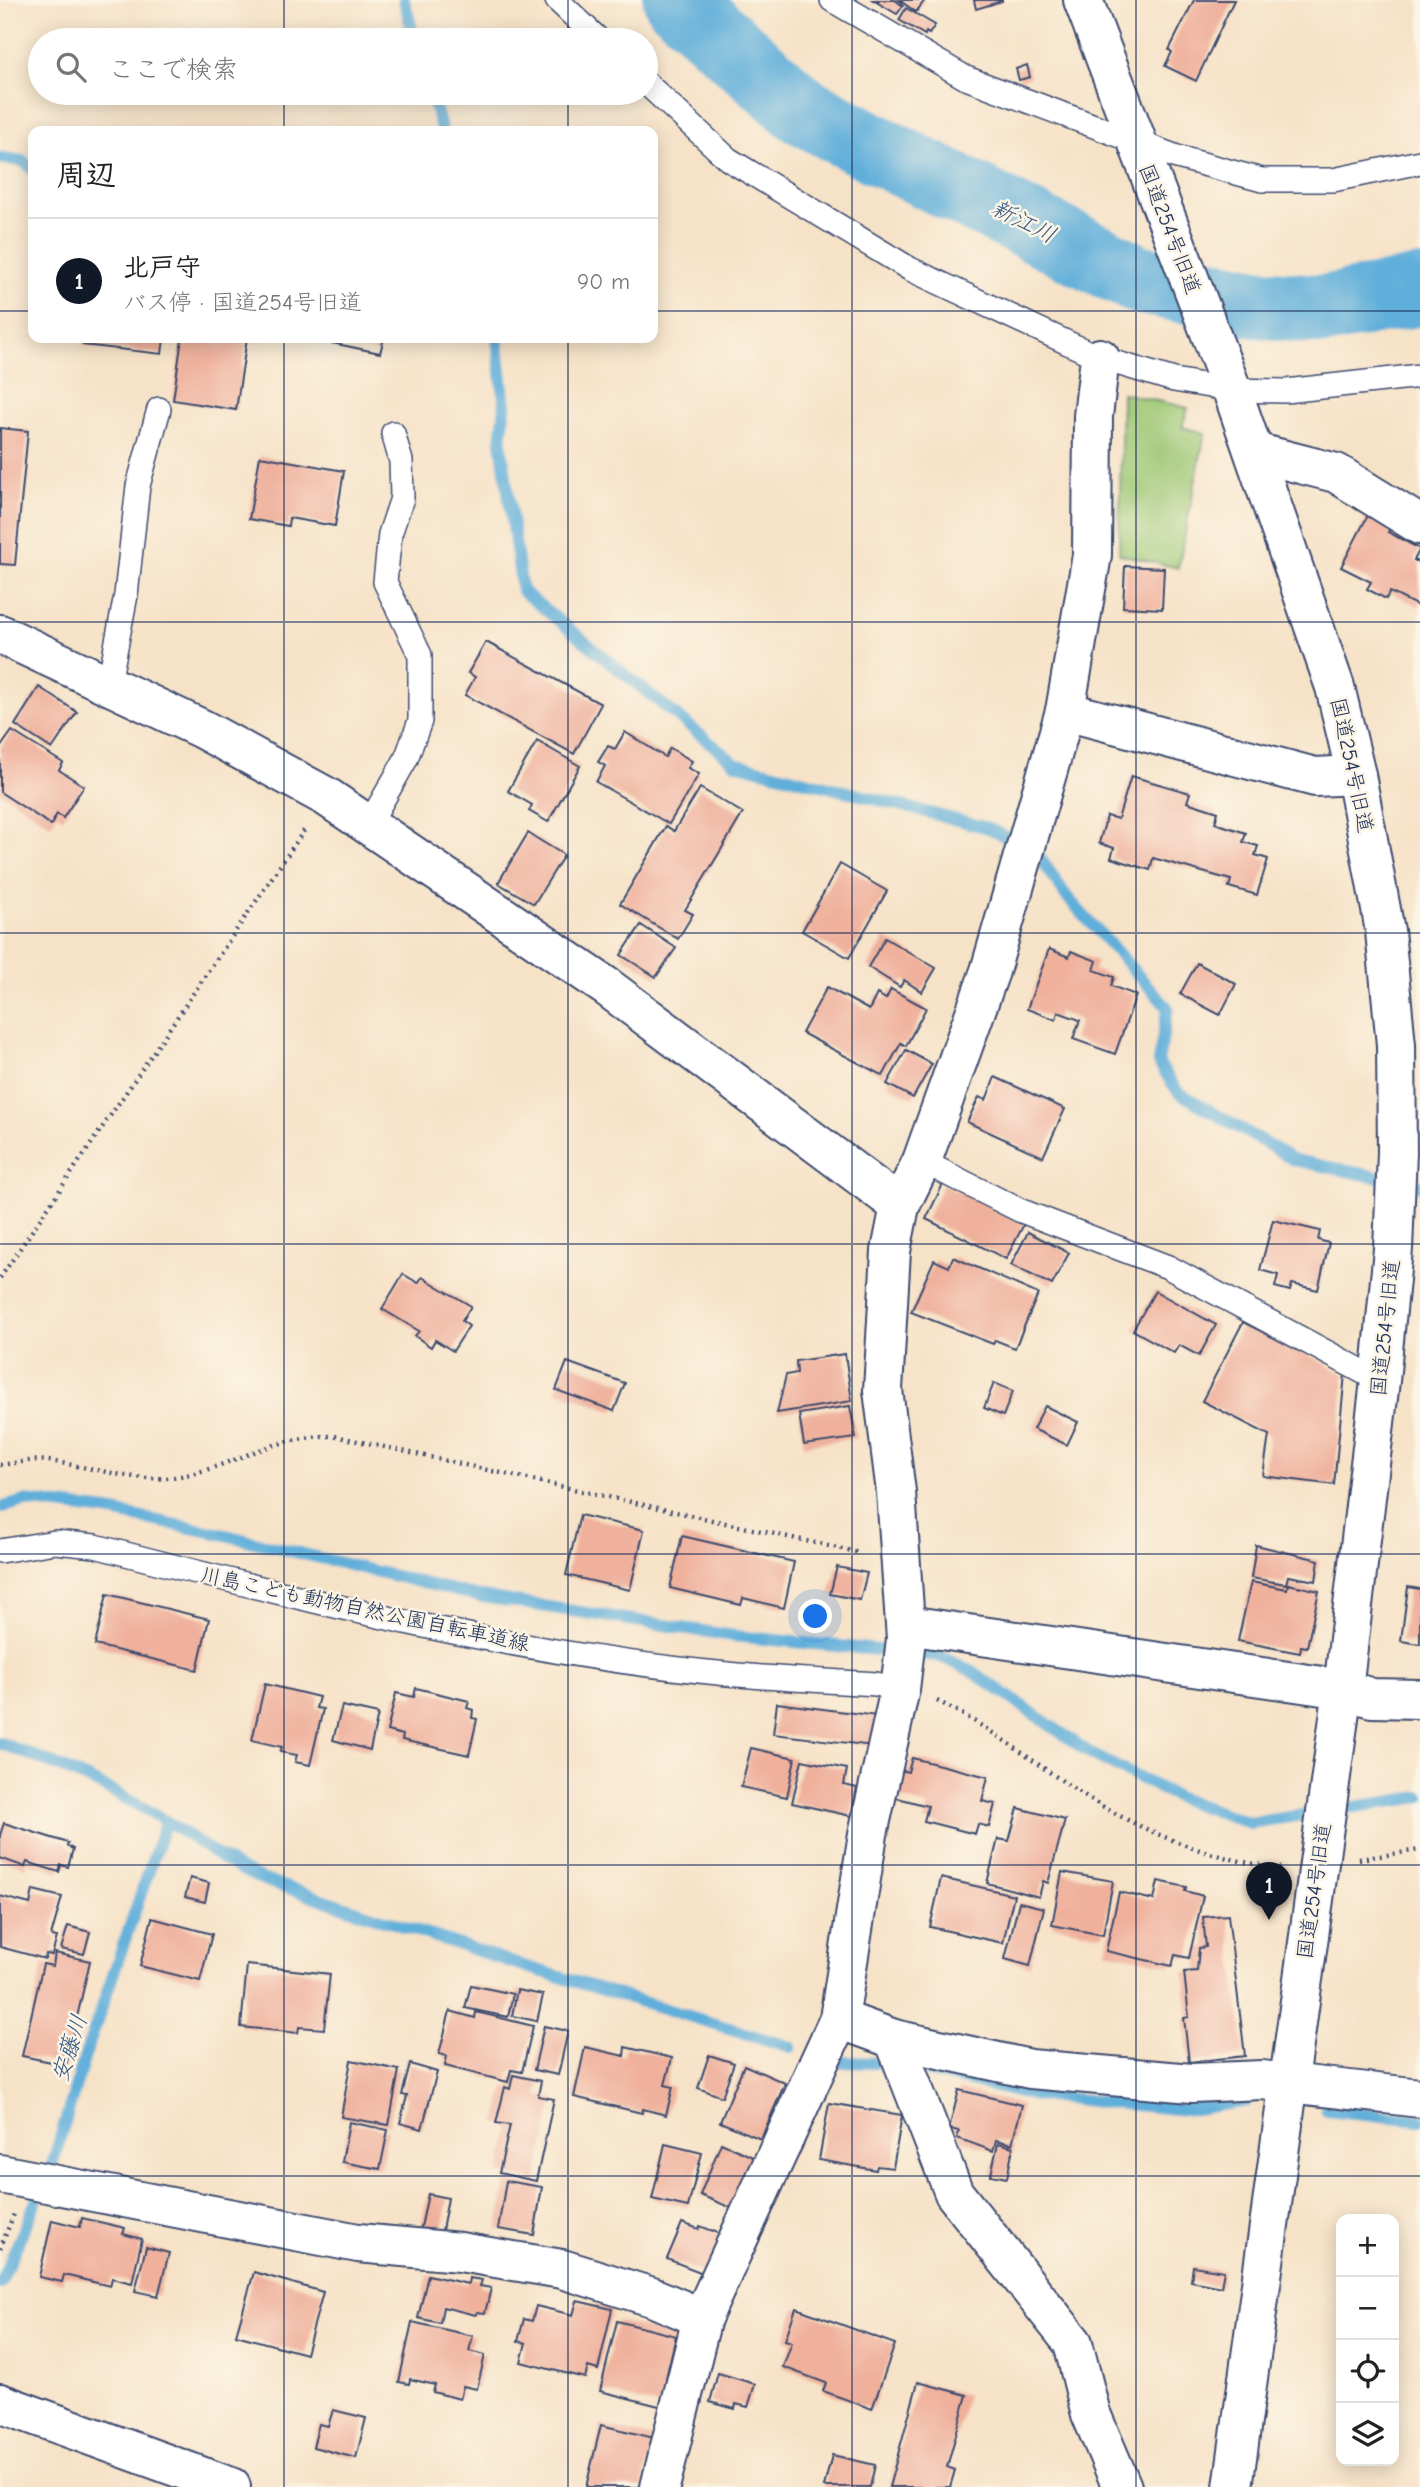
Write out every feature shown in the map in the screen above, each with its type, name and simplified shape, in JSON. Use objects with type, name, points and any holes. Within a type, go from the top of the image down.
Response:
[{"type":"street","name":"国道254号旧道","points":[[1083,0],[1227,376],[1335,687],[1356,775],[1385,931],[1396,1045],[1397,1152],[1393,1249],[1380,1381],[1332,1763],[1336,1851],[1287,2082],[1233,2487]]},
{"type":"street","points":[[660,2487],[702,2318],[839,2019],[868,1834],[917,1694],[907,1625],[897,1492],[883,1390],[891,1251],[900,1206],[922,1161],[990,971],[1065,711],[1092,555],[1093,416],[1100,358]]},
{"type":"street","points":[[1254,452],[1336,473],[1420,525]]},
{"type":"street","points":[[0,634],[109,683],[327,797],[607,987],[900,1206]]},
{"type":"street","points":[[1065,711],[1315,777],[1356,775]]},
{"type":"street","points":[[907,1625],[1343,1689],[1372,1698],[1420,1699]]},
{"type":"street","points":[[839,2019],[894,2039],[1030,2069],[1192,2084],[1262,2080],[1420,2098]]},
{"type":"street","points":[[894,2039],[954,2193],[1073,2343],[1091,2414],[1122,2487]]},
{"type":"street","points":[[0,2174],[358,2243],[460,2252],[562,2269],[652,2297],[702,2318]]},
{"type":"street","points":[[0,2403],[231,2487]]},
{"type":"lane","points":[[557,0],[586,28]]},
{"type":"lane","points":[[832,0],[966,78],[1140,150],[1262,180],[1333,180],[1420,162]]},
{"type":"lane","points":[[658,94],[728,159],[910,269],[1100,358],[1174,380],[1227,376],[1286,391],[1420,376]]},
{"type":"lane","points":[[109,683],[126,595],[138,486],[159,409]]},
{"type":"lane","points":[[369,824],[406,759],[419,721],[420,655],[385,582],[390,534],[402,498],[401,461],[393,433]]},
{"type":"lane","points":[[922,1161],[1019,1210],[1167,1267],[1380,1381]]},
{"type":"lane","name":"川島こども動物自然公園自転車道線","points":[[0,1551],[55,1542],[85,1545],[395,1620],[528,1646],[727,1674],[876,1684],[917,1694]]},
{"type":"path","points":[[0,1278],[327,797]]},
{"type":"path","points":[[0,1465],[45,1461],[144,1477],[174,1478],[277,1442],[306,1436],[335,1436],[872,1555],[901,1557]]},
{"type":"path","points":[[917,1694],[1005,1741],[1096,1802],[1159,1836],[1234,1860],[1282,1868]]},
{"type":"path","points":[[1336,1851],[1420,1850]]},
{"type":"green space","points":[[1122,393],[1188,408],[1182,427],[1205,433],[1178,568],[1119,554]]},
{"type":"building","points":[[873,0],[895,0],[903,6],[897,14]]},
{"type":"building","points":[[899,0],[925,0],[916,12]]},
{"type":"building","points":[[974,0],[1002,0],[1002,1],[976,9]]},
{"type":"building","points":[[1194,0],[1234,0],[1196,81],[1165,66],[1172,52],[1169,50]]},
{"type":"building","points":[[906,8],[935,25],[929,34],[926,32],[925,35],[899,20]]},
{"type":"building","points":[[1027,65],[1030,77],[1019,80],[1016,69]]},
{"type":"building","points":[[83,343],[163,343],[162,354]]},
{"type":"building","points":[[181,343],[246,343],[236,410],[173,400]]},
{"type":"building","points":[[332,343],[383,343],[380,353]]},
{"type":"building","points":[[0,428],[28,431],[15,565],[0,564]]},
{"type":"building","points":[[260,456],[344,471],[335,526],[289,518],[288,526],[249,519]]},
{"type":"building","points":[[1368,515],[1391,527],[1388,532],[1420,549],[1414,560],[1420,563],[1420,607],[1390,592],[1386,599],[1367,589],[1371,582],[1341,567]]},
{"type":"building","points":[[1125,566],[1164,568],[1162,609],[1123,607]]},
{"type":"building","points":[[486,642],[601,704],[574,754],[465,695],[475,677],[468,673]]},
{"type":"building","points":[[39,687],[77,712],[52,749],[15,725]]},
{"type":"building","points":[[12,731],[63,763],[59,770],[84,786],[63,818],[57,814],[51,825],[0,792],[0,748]]},
{"type":"building","points":[[625,732],[665,757],[670,748],[692,761],[688,768],[699,774],[669,824],[596,782],[605,766],[598,762],[608,746],[615,749]]},
{"type":"building","points":[[537,741],[580,766],[548,822],[529,811],[532,805],[508,791]]},
{"type":"building","points":[[1131,776],[1190,793],[1187,802],[1218,812],[1215,823],[1246,833],[1243,842],[1258,846],[1255,855],[1268,859],[1257,895],[1229,887],[1231,880],[1153,858],[1150,870],[1111,858],[1114,848],[1099,843],[1107,816],[1118,819]]},
{"type":"building","points":[[700,788],[743,813],[685,910],[693,914],[678,939],[620,904],[666,826],[674,831]]},
{"type":"building","points":[[528,833],[564,855],[534,904],[498,883]]},
{"type":"building","points":[[840,864],[887,891],[849,958],[802,931]]},
{"type":"building","points":[[641,925],[676,948],[656,977],[621,955]]},
{"type":"building","points":[[885,938],[936,968],[922,992],[904,980],[900,987],[868,967]]},
{"type":"building","points":[[1049,949],[1069,957],[1071,951],[1097,961],[1094,970],[1114,977],[1111,986],[1136,995],[1115,1054],[1073,1039],[1080,1020],[1058,1012],[1056,1020],[1027,1009]]},
{"type":"building","points":[[1197,963],[1236,984],[1220,1015],[1180,994]]},
{"type":"building","points":[[827,987],[869,1010],[877,994],[886,999],[891,989],[926,1008],[906,1046],[901,1043],[883,1076],[802,1033]]},
{"type":"building","points":[[906,1050],[932,1064],[913,1098],[887,1084]]},
{"type":"building","points":[[995,1077],[1065,1109],[1043,1157],[967,1122],[979,1097],[986,1100]]},
{"type":"building","points":[[943,1184],[1024,1224],[1006,1259],[926,1219]]},
{"type":"building","points":[[1273,1220],[1320,1231],[1318,1240],[1329,1243],[1318,1290],[1292,1284],[1290,1291],[1275,1287],[1278,1275],[1260,1270]]},
{"type":"building","points":[[1028,1232],[1069,1253],[1052,1285],[1011,1265]]},
{"type":"building","points":[[953,1257],[1038,1294],[1015,1348],[995,1340],[993,1344],[911,1312],[934,1260],[949,1267]]},
{"type":"building","points":[[403,1274],[418,1283],[422,1277],[471,1306],[462,1321],[469,1326],[453,1351],[435,1340],[431,1347],[415,1336],[419,1331],[382,1309]]},
{"type":"building","points":[[1155,1291],[1216,1325],[1199,1356],[1179,1345],[1174,1353],[1133,1330]]},
{"type":"building","points":[[1243,1322],[1345,1374],[1334,1485],[1263,1476],[1269,1435],[1202,1401]]},
{"type":"building","points":[[845,1354],[852,1401],[777,1413],[786,1375],[797,1373],[796,1361]]},
{"type":"building","points":[[567,1362],[625,1383],[614,1411],[556,1390]]},
{"type":"building","points":[[994,1383],[1013,1391],[1003,1416],[984,1408]]},
{"type":"building","points":[[850,1406],[856,1438],[804,1445],[799,1414]]},
{"type":"building","points":[[1045,1406],[1078,1422],[1067,1445],[1033,1429]]},
{"type":"building","points":[[580,1515],[644,1530],[630,1590],[566,1575]]},
{"type":"building","points":[[682,1536],[794,1562],[784,1608],[743,1598],[741,1605],[670,1588]]},
{"type":"building","points":[[1256,1545],[1319,1560],[1316,1581],[1288,1576],[1286,1584],[1251,1578]]},
{"type":"building","points":[[837,1567],[867,1573],[860,1600],[830,1594]]},
{"type":"building","points":[[1251,1582],[1287,1589],[1288,1584],[1319,1591],[1307,1647],[1301,1646],[1300,1653],[1238,1641]]},
{"type":"building","points":[[1408,1587],[1420,1589],[1420,1644],[1401,1641]]},
{"type":"building","points":[[107,1594],[209,1619],[197,1670],[95,1645]]},
{"type":"building","points":[[265,1684],[319,1697],[316,1708],[323,1709],[310,1765],[295,1762],[297,1755],[280,1752],[282,1747],[252,1740]]},
{"type":"building","points":[[416,1688],[469,1701],[467,1708],[473,1710],[472,1718],[477,1719],[469,1755],[402,1740],[403,1735],[387,1731],[396,1693],[414,1697]]},
{"type":"building","points":[[777,1703],[877,1716],[873,1746],[773,1734]]},
{"type":"building","points":[[342,1706],[378,1714],[370,1750],[333,1740]]},
{"type":"building","points":[[751,1748],[795,1758],[787,1797],[741,1787]]},
{"type":"building","points":[[912,1758],[988,1777],[982,1801],[995,1804],[989,1827],[978,1824],[975,1834],[924,1821],[928,1806],[894,1797],[901,1770],[908,1772]]},
{"type":"building","points":[[802,1760],[847,1769],[844,1785],[857,1788],[851,1816],[792,1803]]},
{"type":"building","points":[[1018,1808],[1065,1820],[1048,1883],[1043,1881],[1039,1897],[987,1883],[998,1839],[1009,1841]]},
{"type":"building","points":[[4,1823],[68,1843],[67,1846],[73,1849],[68,1867],[61,1865],[59,1872],[27,1862],[25,1867],[0,1858],[0,1835]]},
{"type":"building","points":[[1062,1872],[1113,1881],[1103,1935],[1052,1925]]},
{"type":"building","points":[[190,1878],[209,1883],[205,1902],[185,1897]]},
{"type":"building","points":[[941,1878],[1014,1895],[1003,1943],[930,1927]]},
{"type":"building","points":[[1158,1881],[1186,1887],[1185,1891],[1203,1896],[1189,1958],[1175,1955],[1172,1966],[1106,1951],[1119,1892],[1154,1900]]},
{"type":"building","points":[[33,1890],[62,1897],[51,1936],[57,1937],[52,1955],[46,1954],[45,1959],[0,1947],[0,1896],[30,1904]]},
{"type":"building","points":[[1019,1902],[1044,1908],[1030,1966],[1005,1959]]},
{"type":"building","points":[[1228,1915],[1245,2056],[1189,2062],[1184,2018],[1189,2017],[1184,1972],[1197,1971],[1199,1948],[1206,1947],[1203,1917]]},
{"type":"building","points":[[152,1918],[212,1934],[200,1981],[140,1966]]},
{"type":"building","points":[[68,1926],[90,1932],[84,1954],[61,1949]]},
{"type":"building","points":[[55,1953],[90,1961],[66,2065],[22,2056],[43,1964],[53,1966]]},
{"type":"building","points":[[247,1965],[330,1974],[324,2029],[299,2027],[298,2033],[241,2027]]},
{"type":"building","points":[[471,1985],[513,1994],[508,2017],[465,2008]]},
{"type":"building","points":[[517,1990],[543,1995],[537,2021],[512,2016]]},
{"type":"building","points":[[450,2011],[475,2018],[476,2012],[533,2026],[522,2072],[511,2070],[508,2082],[445,2066],[447,2056],[439,2054]]},
{"type":"building","points":[[544,2026],[568,2031],[558,2075],[534,2070]]},
{"type":"building","points":[[585,2047],[624,2056],[625,2047],[672,2058],[665,2085],[673,2087],[666,2115],[643,2109],[642,2113],[574,2097]]},
{"type":"building","points":[[709,2055],[734,2063],[722,2097],[698,2088]]},
{"type":"building","points":[[351,2060],[399,2070],[389,2125],[341,2117]]},
{"type":"building","points":[[410,2064],[437,2072],[422,2129],[400,2123],[407,2096],[402,2095]]},
{"type":"building","points":[[744,2065],[785,2083],[761,2139],[720,2122]]},
{"type":"building","points":[[513,2075],[541,2081],[538,2096],[554,2099],[536,2181],[499,2173],[510,2125],[496,2123],[505,2087],[510,2089]]},
{"type":"building","points":[[959,2090],[1022,2105],[1012,2144],[996,2140],[993,2151],[957,2138],[959,2131],[949,2129]]},
{"type":"building","points":[[829,2103],[902,2115],[893,2168],[877,2166],[876,2170],[819,2160]]},
{"type":"building","points":[[349,2122],[388,2130],[380,2169],[342,2162]]},
{"type":"building","points":[[721,2143],[760,2160],[739,2211],[700,2195]]},
{"type":"building","points":[[998,2143],[1013,2147],[1007,2178],[991,2175]]},
{"type":"building","points":[[665,2144],[702,2153],[688,2207],[652,2199]]},
{"type":"building","points":[[506,2181],[542,2187],[534,2235],[498,2229]]},
{"type":"building","points":[[428,2194],[448,2198],[441,2236],[420,2232]]},
{"type":"building","points":[[82,2218],[125,2228],[123,2234],[142,2239],[132,2283],[112,2278],[110,2286],[64,2275],[62,2282],[39,2277],[52,2220],[80,2227]]},
{"type":"building","points":[[682,2223],[721,2234],[705,2274],[667,2259]]},
{"type":"building","points":[[146,2247],[169,2253],[158,2296],[135,2291]]},
{"type":"building","points":[[1193,2266],[1224,2271],[1221,2287],[1191,2281]]},
{"type":"building","points":[[254,2272],[323,2292],[306,2354],[236,2335]]},
{"type":"building","points":[[428,2275],[468,2284],[469,2278],[482,2280],[480,2286],[491,2288],[485,2313],[477,2312],[476,2315],[443,2307],[440,2323],[418,2318]]},
{"type":"building","points":[[577,2301],[612,2309],[598,2370],[588,2367],[585,2378],[521,2362],[526,2343],[518,2341],[524,2319],[532,2321],[536,2306],[573,2315]]},
{"type":"building","points":[[796,2308],[895,2344],[872,2409],[823,2391],[826,2383],[783,2367],[792,2342],[785,2340]]},
{"type":"building","points":[[617,2321],[676,2336],[666,2378],[670,2379],[663,2407],[600,2391]]},
{"type":"building","points":[[412,2322],[473,2336],[469,2351],[485,2355],[477,2389],[463,2386],[460,2399],[433,2392],[435,2385],[410,2379],[409,2384],[399,2382]]},
{"type":"building","points":[[718,2373],[755,2384],[748,2407],[736,2404],[735,2409],[710,2402]]},
{"type":"building","points":[[918,2382],[967,2395],[947,2467],[955,2470],[950,2487],[889,2487]]},
{"type":"building","points":[[333,2410],[366,2418],[356,2458],[313,2447],[319,2424],[328,2426]]},
{"type":"building","points":[[601,2425],[654,2438],[642,2487],[586,2487]]},
{"type":"building","points":[[832,2455],[875,2465],[870,2487],[824,2487]]},
{"type":"waterway","points":[[404,0],[412,28]]},
{"type":"waterway","name":"新江川","points":[[678,0],[801,109],[1138,279],[1255,303],[1324,310],[1420,291]]},
{"type":"waterway","points":[[434,105],[441,126]]},
{"type":"waterway","points":[[0,158],[23,161],[28,166]]},
{"type":"waterway","points":[[498,343],[505,406],[501,442],[522,591],[735,763],[988,828],[1036,852],[1067,897],[1168,1008],[1158,1062],[1178,1092],[1294,1160],[1420,1186]]},
{"type":"waterway","points":[[0,1508],[25,1501],[108,1511],[221,1534],[477,1596],[734,1636],[939,1656],[970,1670],[1093,1755],[1181,1799],[1250,1823],[1420,1797]]},
{"type":"waterway","points":[[0,1743],[106,1788],[167,1822],[226,1861],[264,1880],[517,1964],[791,2047]]},
{"type":"waterway","name":"安藤川","points":[[0,2284],[52,2165],[84,2059],[166,1821]]},
{"type":"waterway","points":[[842,2062],[876,2063]]},
{"type":"waterway","points":[[929,2072],[1032,2095],[1187,2110],[1247,2101]]},
{"type":"waterway","points":[[1326,2110],[1420,2120]]},
{"type":"place","name":"北戸守","points":[[1269,1920]]}]
